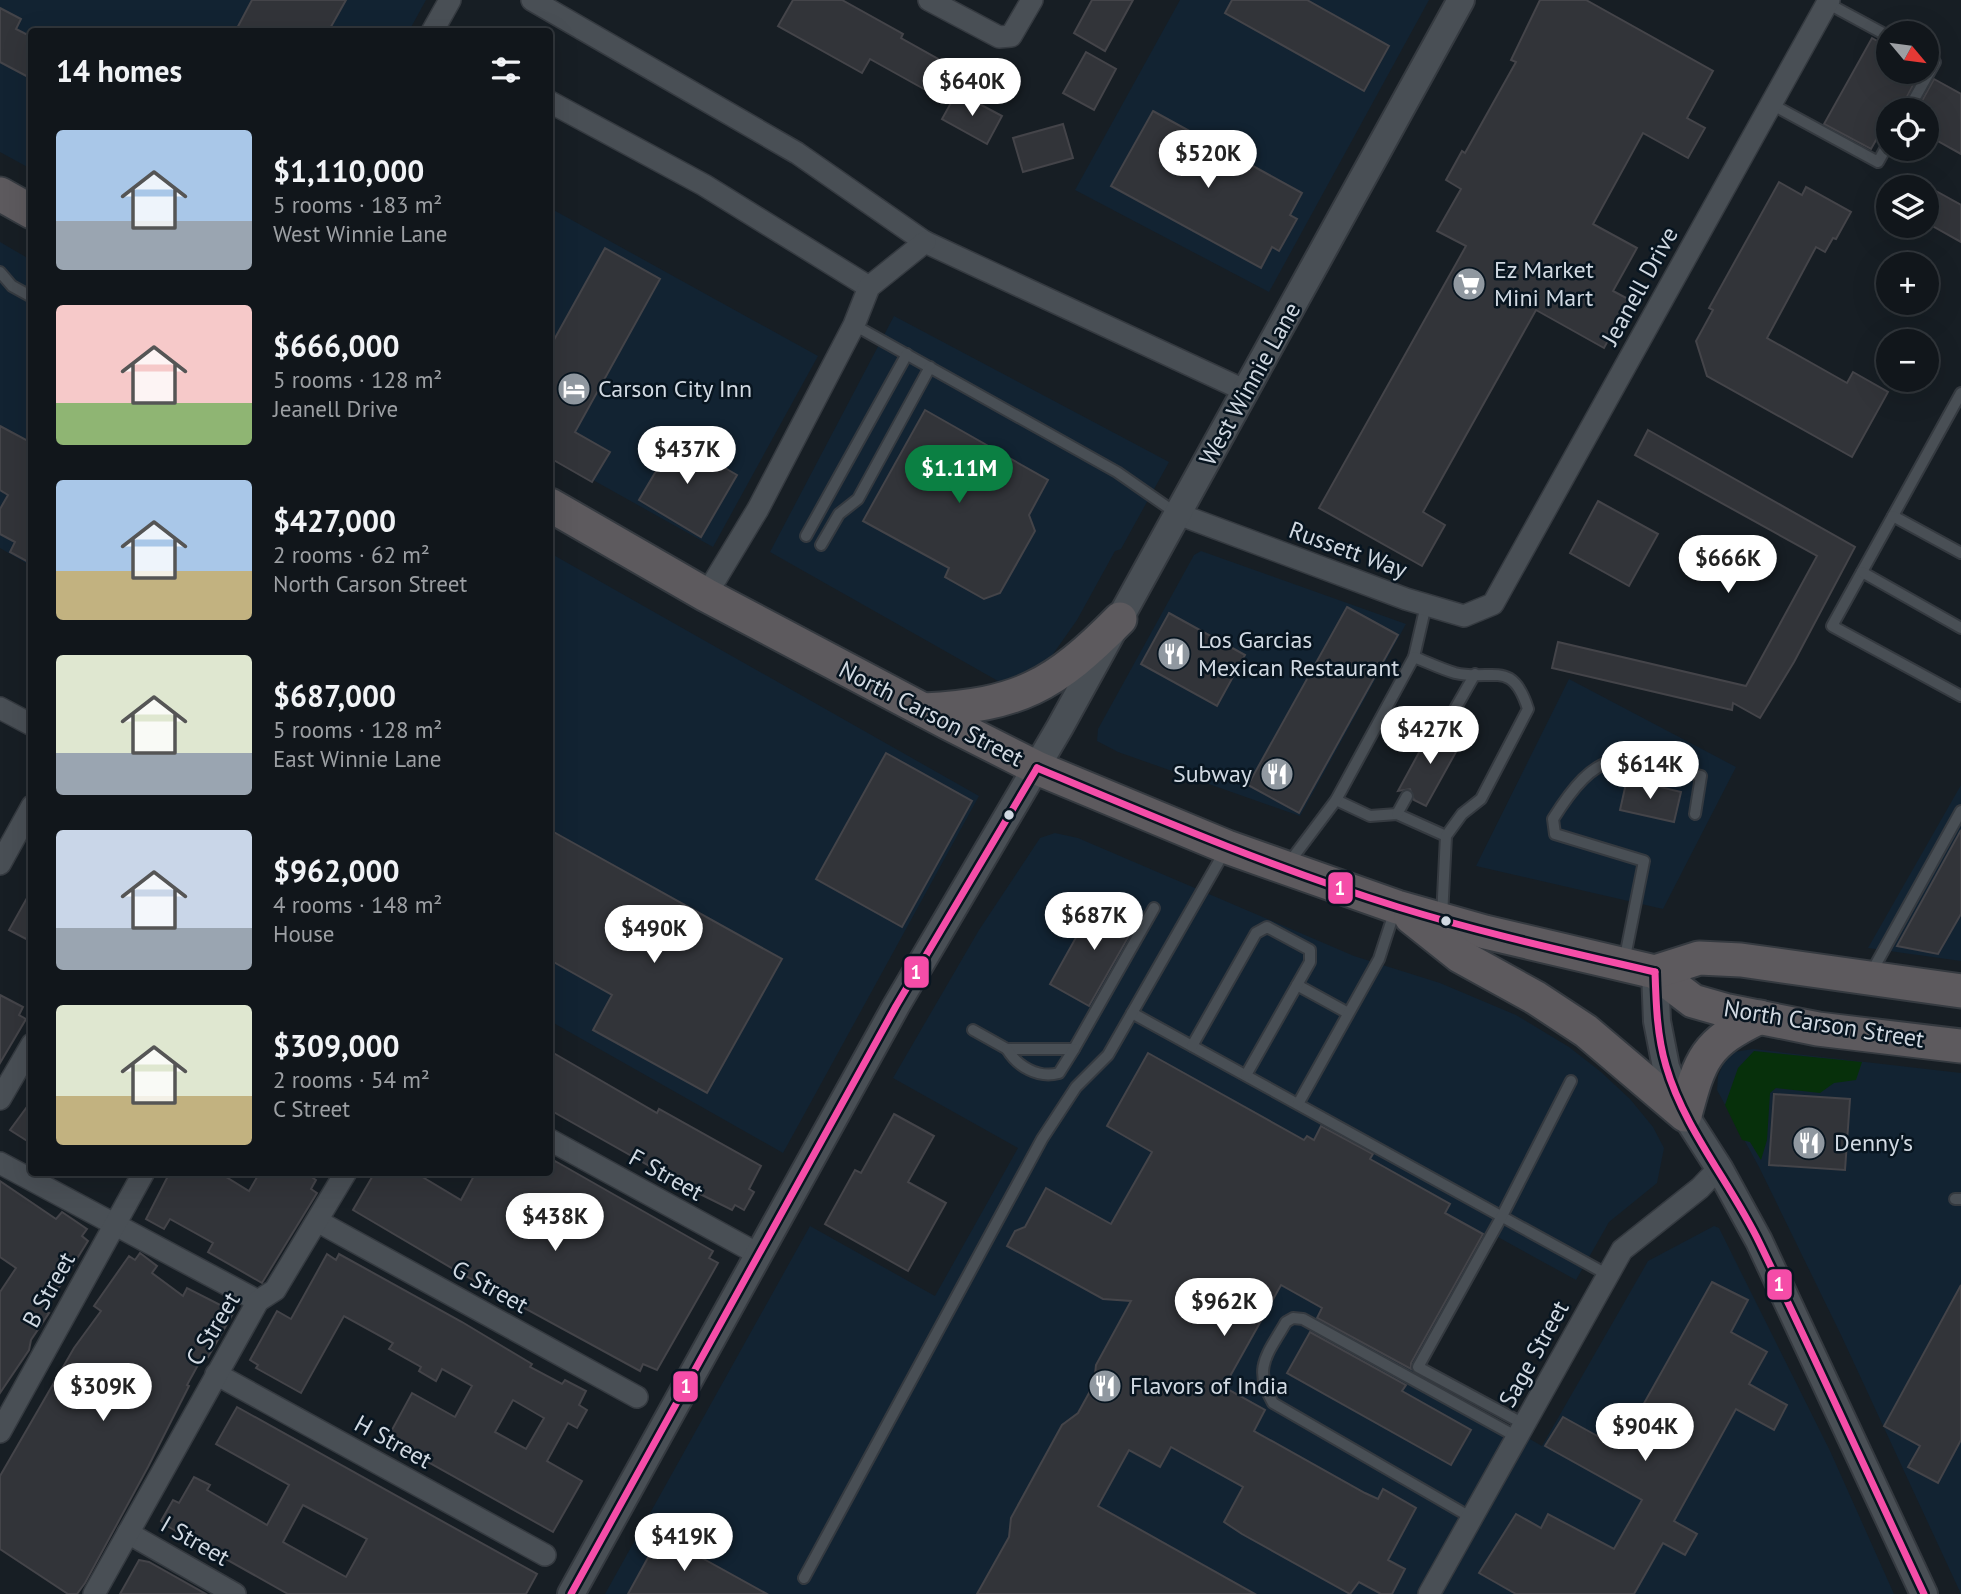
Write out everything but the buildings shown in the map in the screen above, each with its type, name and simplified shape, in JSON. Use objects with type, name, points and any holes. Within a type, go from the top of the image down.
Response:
[{"type":"main road","points":[[0,194],[28,210]]},
{"type":"main road","name":"North Carson Street","points":[[553,507],[706,595],[921,710],[1037,768],[1227,847],[1442,920],[1655,972],[1693,1001],[1818,1029],[1961,1046]]},
{"type":"main road","points":[[921,710],[972,707],[1026,693],[1071,667],[1120,619]]},
{"type":"main road","points":[[1396,906],[1460,956],[1536,998],[1586,1031],[1685,1115],[1697,1071],[1714,1044],[1734,1029],[1760,1017]]},
{"type":"main road","name":"North Carson Street","points":[[1655,972],[1699,958],[1741,960],[1961,991]]},
{"type":"street","points":[[434,28],[450,0]]},
{"type":"street","points":[[531,0],[797,153],[925,242],[1246,391]]},
{"type":"street","points":[[929,0],[999,37],[1011,36],[1032,0]]},
{"type":"street","name":"West Winnie Lane","points":[[571,1594],[900,999],[1037,768],[1461,0]]},
{"type":"street","name":"Jeanell Drive","points":[[1497,598],[1828,2]]},
{"type":"street","points":[[553,104],[704,185],[869,287]]},
{"type":"street","points":[[706,595],[758,509],[854,325],[869,287],[925,242]]},
{"type":"street","name":"Russett Way","points":[[1178,514],[1426,605],[1464,616],[1493,604],[1497,598]]},
{"type":"street","points":[[0,708],[28,723]]},
{"type":"street","points":[[0,864],[28,813]]},
{"type":"street","points":[[1655,972],[1657,1021],[1666,1067],[1685,1115],[1719,1168],[1759,1241],[1917,1590]]},
{"type":"street","points":[[0,1099],[28,1051]]},
{"type":"street","name":"F Street","points":[[553,1142],[758,1254]]},
{"type":"street","points":[[0,1163],[258,1301]]},
{"type":"street","name":"Sage Street","points":[[1429,1594],[1622,1250],[1700,1188],[1719,1168]]},
{"type":"street","name":"B Street","points":[[0,1432],[142,1176]]},
{"type":"street","name":"C Street","points":[[94,1594],[258,1301],[275,1290],[344,1176]]},
{"type":"street","name":"G Street","points":[[318,1222],[637,1397]]},
{"type":"street","name":"H Street","points":[[216,1374],[545,1555]]},
{"type":"street","name":"I Street","points":[[128,1533],[235,1594]]},
{"type":"lane","points":[[1828,2],[1876,29]]},
{"type":"lane","points":[[1771,104],[1876,161]]},
{"type":"lane","points":[[0,272],[12,286],[28,295]]},
{"type":"lane","points":[[854,325],[1117,472],[1178,514]]},
{"type":"lane","points":[[806,536],[907,354]]},
{"type":"lane","points":[[821,545],[839,514],[858,499],[930,367]]},
{"type":"lane","points":[[1961,393],[1832,626],[1961,696]]},
{"type":"lane","points":[[1893,516],[1961,553]]},
{"type":"lane","points":[[1861,572],[1961,628]]},
{"type":"lane","points":[[1286,868],[1336,800],[1414,657],[1426,605]]},
{"type":"lane","points":[[1414,657],[1455,673],[1505,677],[1521,688],[1528,709],[1481,799],[1462,814],[1446,836],[1442,920]]},
{"type":"lane","points":[[1443,730],[1475,674]]},
{"type":"lane","points":[[1623,965],[1644,861],[1555,834],[1553,819],[1571,790],[1601,763],[1635,759],[1701,776],[1695,814]]},
{"type":"lane","points":[[1396,814],[1407,796]]},
{"type":"lane","points":[[1336,800],[1370,817],[1396,814],[1446,836]]},
{"type":"lane","points":[[1869,979],[1961,811]]},
{"type":"lane","points":[[804,1578],[1042,1139],[1076,1087],[1108,1055],[1227,847]]},
{"type":"lane","points":[[1298,1104],[1379,959],[1396,906]]},
{"type":"lane","points":[[1007,1049],[1014,1061],[1044,1076],[1059,1073],[1154,908]]},
{"type":"lane","points":[[1192,1046],[1256,933],[1267,927],[1310,950],[1310,962],[1246,1075]]},
{"type":"lane","points":[[1297,985],[1349,1013]]},
{"type":"lane","points":[[1132,1013],[1608,1275]]},
{"type":"lane","points":[[973,1031],[1007,1049],[1074,1049]]},
{"type":"lane","points":[[1521,1431],[1418,1367],[1502,1216],[1571,1081]]},
{"type":"lane","points":[[1472,1518],[1273,1403],[1262,1385],[1261,1366],[1286,1322],[1293,1318],[1303,1319],[1521,1431]]},
{"type":"shaded area","points":[[0,0],[426,0],[411,28],[28,28],[28,167],[0,152]]},
{"type":"shaded area","points":[[1180,0],[1429,0],[1269,292],[1075,190]]},
{"type":"shaded area","points":[[553,210],[818,356],[713,547],[553,458]]},
{"type":"shaded area","points":[[0,242],[28,258],[28,564],[0,548]]},
{"type":"shaded area","points":[[894,316],[1169,462],[1121,549],[1115,551],[1077,620],[1051,657],[1034,673],[1009,682],[998,681],[770,552]]},
{"type":"shaded area","points":[[1201,551],[1406,624],[1300,816],[1118,752],[1097,741],[1098,729],[1194,555]]},
{"type":"shaded area","points":[[553,555],[979,796],[783,1153],[553,1023]]},
{"type":"shaded area","points":[[1569,679],[1736,767],[1663,909],[1476,866]]},
{"type":"shaded area","points":[[1961,785],[1961,961],[1868,948]]},
{"type":"shaded area","points":[[1055,833],[1078,838],[1354,956],[1440,983],[1516,1015],[1569,1047],[1601,1072],[1630,1099],[1653,1127],[1664,1148],[1657,1183],[1609,1222],[1576,1280],[1496,1236],[1418,1375],[1542,1446],[1648,1261],[1714,1226],[1719,1228],[1831,1453],[1894,1594],[605,1594],[810,1226],[935,1296],[1018,1148],[893,1078],[979,930],[1040,838]]},
{"type":"shaded area","points":[[1753,1049],[1961,1073],[1961,1594],[1841,1335],[1759,1167],[1717,1090],[1718,1076],[1725,1060],[1734,1052]]},
{"type":"green space","points":[[1754,1051],[1862,1062],[1856,1080],[1834,1083],[1820,1093],[1776,1088],[1770,1093],[1767,1140],[1761,1160],[1750,1142],[1742,1140],[1725,1105],[1738,1068]]},
{"type":"transit line","name":"1","points":[[1037,768],[1216,842],[1352,892],[1526,942],[1655,972]]},
{"type":"transit line","name":"1","points":[[571,1594],[896,1006],[1037,768]]},
{"type":"transit line","name":"1","points":[[1655,972],[1661,1043],[1674,1089],[1696,1134],[1760,1244],[1924,1594]]},
{"type":"place","name":"Ez Market Mini Mart","points":[[1469,284]]},
{"type":"place","name":"Carson City Inn","points":[[574,389]]},
{"type":"place","name":"Los Garcias Mexican Restaurant","points":[[1174,654]]},
{"type":"place","name":"Subway","points":[[1277,774]]},
{"type":"place","name":"Denny's","points":[[1809,1143]]},
{"type":"place","name":"Flavors of India","points":[[1105,1386]]}]
